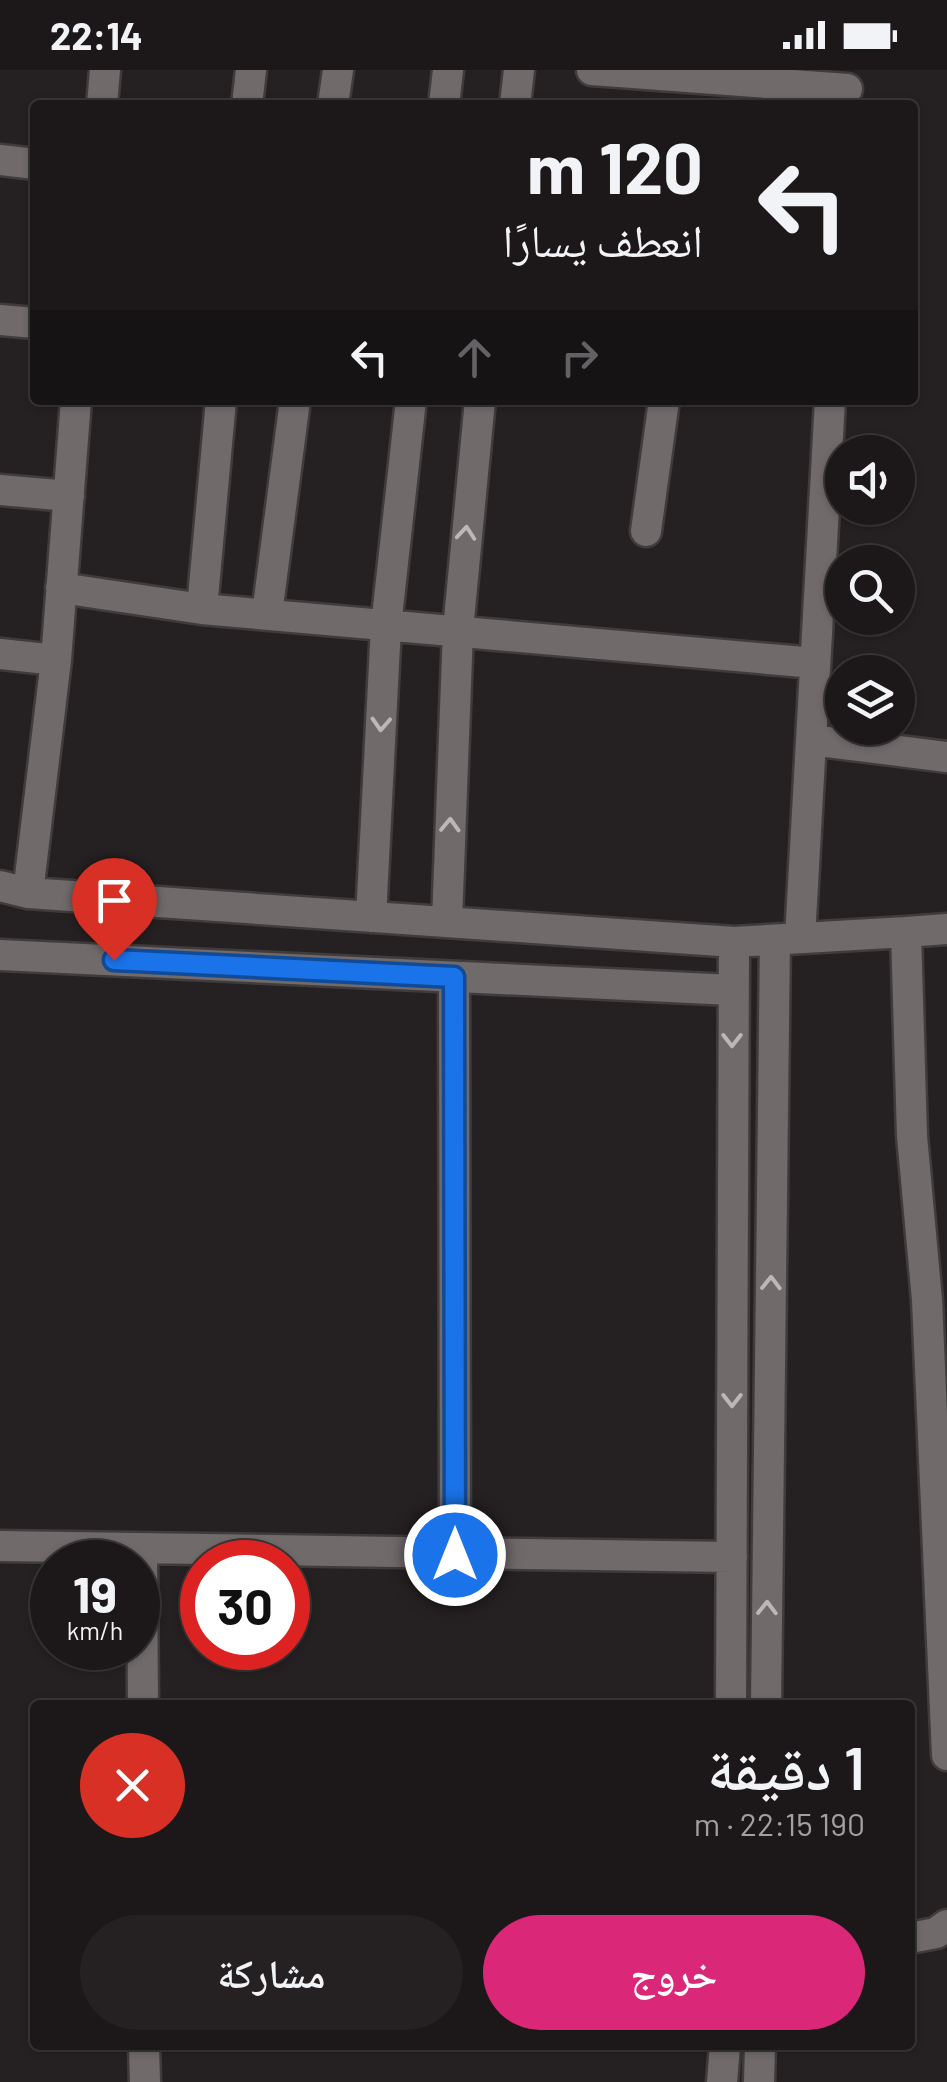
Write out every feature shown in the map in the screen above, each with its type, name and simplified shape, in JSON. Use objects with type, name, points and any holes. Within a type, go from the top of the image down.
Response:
[{"type":"street","points":[[102,100],[105,70]]},
{"type":"street","points":[[247,100],[250,70]]},
{"type":"street","points":[[334,100],[338,70]]},
{"type":"street","points":[[445,100],[448,70]]},
{"type":"street","points":[[516,100],[519,70]]},
{"type":"street","points":[[592,70],[706,92],[848,88]]},
{"type":"street","points":[[0,160],[30,163]]},
{"type":"street","points":[[0,320],[30,323]]},
{"type":"street","points":[[76,405],[56,660],[14,890],[734,942],[947,929]]},
{"type":"street","points":[[202,609],[220,405]]},
{"type":"street","points":[[267,614],[294,405]]},
{"type":"street","points":[[371,917],[386,626],[411,405]]},
{"type":"street","points":[[447,922],[458,630],[480,405]]},
{"type":"street","points":[[646,531],[663,405]]},
{"type":"street","points":[[766,1700],[788,939],[811,740],[830,405]]},
{"type":"street","points":[[0,490],[69,496]]},
{"type":"street","points":[[62,588],[202,609],[815,663]]},
{"type":"street","points":[[0,654],[56,660]]},
{"type":"street","points":[[811,740],[947,757]]},
{"type":"street","points":[[906,932],[912,1136],[927,1300],[947,1755]]},
{"type":"street","points":[[732,1700],[734,942]]},
{"type":"street","points":[[0,955],[732,990]]},
{"type":"street","points":[[454,977],[455,1555]]},
{"type":"street","points":[[0,1546],[30,1547]]},
{"type":"street","points":[[160,1549],[732,1557]]},
{"type":"street","points":[[143,1670],[143,1700]]},
{"type":"street","points":[[915,1937],[936,1933],[947,1925]]},
{"type":"street","points":[[144,2050],[144,2082]]},
{"type":"street","points":[[722,2082],[725,2050]]},
{"type":"street","points":[[759,2082],[760,2050]]},
{"type":"route","points":[[114,960],[454,977],[455,1555]]}]
